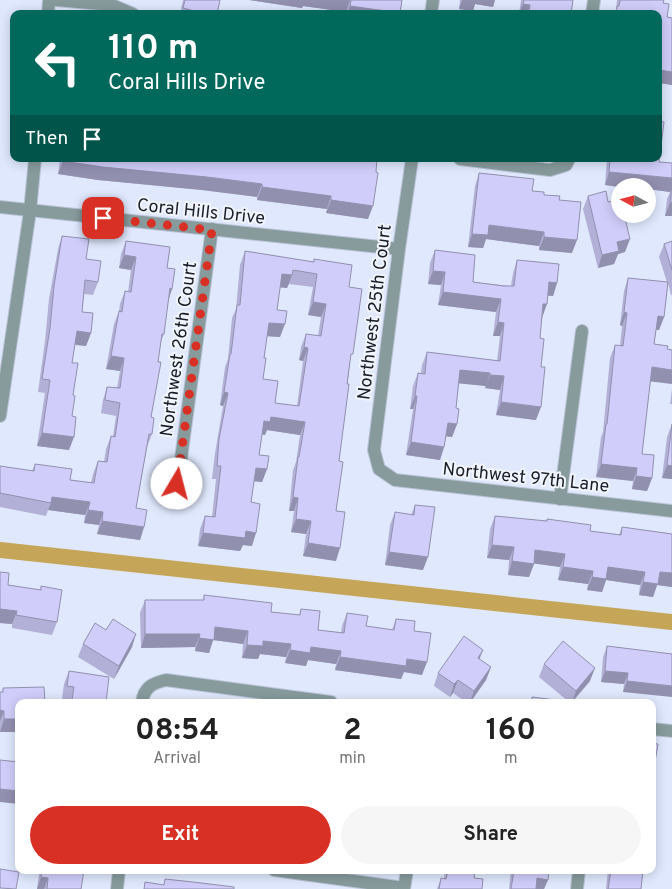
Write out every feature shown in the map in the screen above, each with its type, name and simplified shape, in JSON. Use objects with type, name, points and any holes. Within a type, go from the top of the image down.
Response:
[{"type":"street","points":[[56,0],[112,5],[124,10]]},
{"type":"street","points":[[0,416],[30,211],[34,162]]},
{"type":"street","name":"Northwest 25th Court","points":[[380,469],[374,450],[412,162]]},
{"type":"street","points":[[485,162],[550,170],[568,162]]},
{"type":"street","name":"Coral Hills Drive","points":[[0,207],[399,249]]},
{"type":"street","name":"Northwest 26th Court","points":[[174,503],[212,230]]},
{"type":"street","points":[[560,499],[582,331]]},
{"type":"street","name":"Northwest 97th Lane","points":[[380,469],[395,480],[672,511]]},
{"type":"street","points":[[142,699],[142,696],[152,684],[166,680],[308,699]]},
{"type":"street","points":[[656,730],[672,732]]},
{"type":"street","points":[[117,889],[119,874]]},
{"type":"street","points":[[303,874],[404,888],[406,874]]},
{"type":"street","points":[[577,889],[579,874]]},
{"type":"building","points":[[185,0],[220,0],[218,10],[190,10],[183,8]]},
{"type":"building","points":[[351,0],[402,0],[400,10],[379,10],[350,6]]},
{"type":"building","points":[[524,0],[573,0],[572,10],[529,10],[530,5],[523,4]]},
{"type":"building","points":[[620,0],[664,0],[663,3],[669,4],[667,17],[672,18],[672,72],[662,70],[662,10],[616,10],[617,6],[619,6]]},
{"type":"building","points":[[662,122],[664,122],[662,138]]},
{"type":"building","points":[[70,162],[377,162],[376,172],[378,173],[373,206],[331,200],[331,196],[262,187],[262,184]]},
{"type":"building","points":[[610,162],[672,163],[672,178],[609,172]]},
{"type":"building","points":[[479,173],[534,179],[532,191],[544,192],[544,195],[560,196],[559,200],[581,202],[577,240],[544,237],[544,232],[489,225],[488,235],[472,234]]},
{"type":"building","points":[[672,186],[672,203],[670,202]]},
{"type":"building","points":[[606,191],[608,202],[611,201],[611,223],[626,223],[630,239],[617,242],[619,251],[602,255],[588,196]]},
{"type":"building","points":[[62,236],[89,239],[86,259],[101,261],[98,282],[85,280],[82,312],[93,313],[91,333],[77,331],[72,363],[78,363],[73,395],[75,396],[72,416],[76,417],[74,437],[42,433],[50,380],[42,379]]},
{"type":"building","points":[[126,241],[170,247],[167,268],[175,269],[172,289],[170,288],[158,362],[161,362],[151,417],[154,418],[152,434],[149,434],[136,508],[147,510],[144,527],[102,521],[103,512],[88,510],[90,502],[52,497],[51,503],[0,493],[0,466],[34,471],[35,464],[72,469],[70,480],[94,483],[98,461],[107,462],[111,436],[115,437],[120,403],[105,400],[107,387],[120,388],[124,358],[111,356],[119,311],[122,312],[125,291],[131,292],[136,257],[124,255]]},
{"type":"building","points":[[672,241],[672,270],[664,244]]},
{"type":"building","points":[[435,250],[475,255],[473,282],[504,286],[514,286],[517,260],[559,264],[557,283],[549,282],[547,304],[543,304],[540,338],[544,339],[541,367],[545,367],[541,407],[501,402],[504,376],[460,370],[456,408],[459,409],[457,424],[448,423],[444,447],[411,442],[418,373],[425,374],[427,352],[500,361],[504,323],[498,322],[501,299],[443,292],[445,272],[433,271]]},
{"type":"building","points":[[245,251],[314,262],[314,259],[352,265],[349,287],[362,289],[353,354],[351,354],[339,461],[343,462],[336,511],[345,512],[340,548],[308,543],[311,521],[296,519],[298,498],[293,497],[305,422],[271,417],[270,422],[264,421],[259,455],[269,456],[267,469],[256,468],[251,502],[260,504],[256,533],[246,531],[245,538],[203,533],[205,516],[215,517],[221,466],[217,466],[219,439],[228,393],[224,392],[237,305],[240,305]],"holes":[[[293,270],[317,274],[313,302],[326,304],[321,336],[306,334],[304,347],[308,348],[299,406],[275,403],[278,381],[263,379],[266,358],[264,358],[269,323],[285,324],[287,311],[277,310],[282,274],[292,275]]]},
{"type":"building","points":[[628,278],[668,282],[664,317],[658,316],[654,344],[668,346],[667,349],[672,350],[672,370],[652,367],[642,454],[654,455],[652,478],[636,476],[637,468],[601,464],[615,345],[623,346],[627,313],[624,312]]},
{"type":"building","points":[[672,424],[672,466],[667,465]]},
{"type":"building","points":[[415,505],[435,507],[428,557],[389,552],[395,512],[414,515]]},
{"type":"building","points":[[495,516],[547,521],[547,519],[591,525],[590,531],[621,535],[622,527],[672,534],[672,573],[660,572],[658,584],[643,582],[645,572],[608,567],[606,579],[592,577],[593,571],[563,567],[565,554],[535,550],[534,564],[512,561],[514,547],[492,545]]},
{"type":"building","points":[[0,572],[9,573],[8,585],[41,590],[41,586],[62,590],[57,622],[16,615],[17,611],[0,609]]},
{"type":"building","points":[[204,595],[272,603],[271,612],[300,615],[301,609],[320,611],[318,630],[344,633],[347,613],[368,616],[366,626],[394,630],[396,619],[415,621],[414,631],[431,633],[427,662],[407,659],[406,666],[340,657],[341,651],[311,647],[310,653],[290,650],[291,644],[263,641],[263,646],[247,645],[248,631],[215,627],[214,640],[199,638],[200,634],[145,634],[145,600],[204,600]]},
{"type":"building","points":[[113,619],[136,634],[119,666],[83,644],[95,623],[106,630]]},
{"type":"building","points":[[464,636],[483,650],[478,658],[491,667],[474,691],[458,680],[454,684],[438,673]]},
{"type":"building","points":[[563,641],[595,668],[576,691],[544,664]]},
{"type":"building","points":[[607,646],[672,654],[672,686],[627,681],[628,673],[605,671]]},
{"type":"building","points":[[69,671],[109,677],[106,699],[72,699],[74,687],[67,686]]},
{"type":"building","points":[[44,687],[45,699],[15,699],[15,719],[4,719],[4,711],[0,710],[0,692],[3,692],[3,688]]},
{"type":"building","points":[[532,697],[548,699],[532,699]]},
{"type":"building","points":[[0,760],[15,762],[15,791],[0,789]]},
{"type":"building","points":[[0,869],[15,871],[15,874],[19,874],[16,889],[0,888]]},
{"type":"building","points":[[41,874],[83,874],[81,889],[47,889],[48,878],[41,877]]},
{"type":"building","points":[[447,874],[474,874],[474,878],[483,879],[482,889],[439,889],[441,878],[446,879]]},
{"type":"building","points":[[513,874],[549,874],[548,880],[537,878],[536,889],[511,889]]},
{"type":"building","points":[[610,874],[643,874],[641,889],[608,889]]},
{"type":"building","points":[[165,879],[234,887],[234,889],[144,889],[145,882],[164,885]]},
{"type":"waterway","points":[[0,550],[672,622]]},
{"type":"route","points":[[103,218],[212,230],[177,484]]}]
